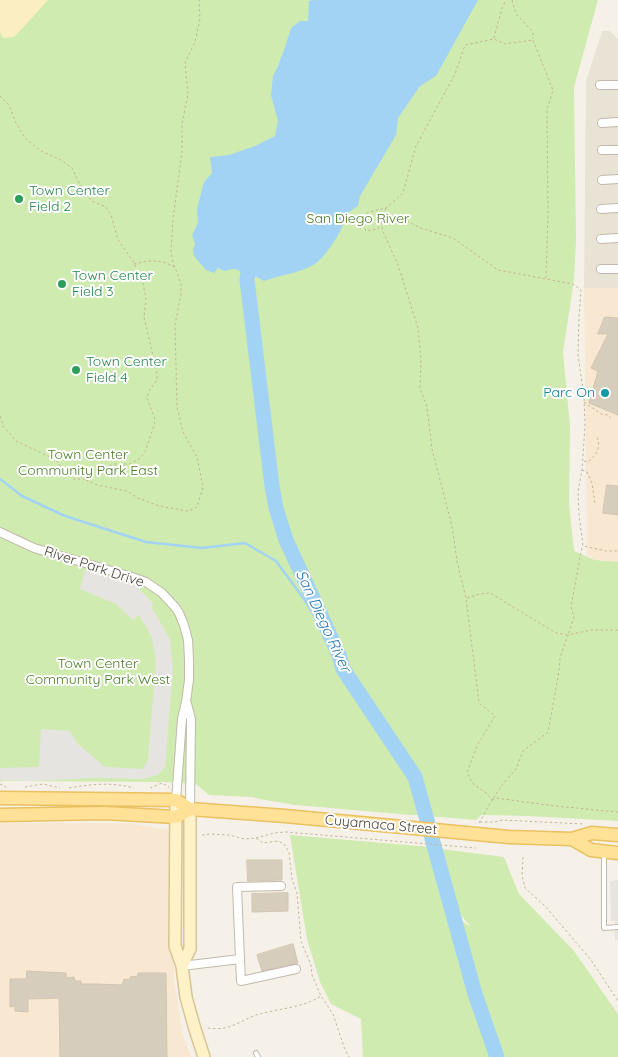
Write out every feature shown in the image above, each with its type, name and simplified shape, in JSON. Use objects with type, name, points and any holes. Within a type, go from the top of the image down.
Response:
[{"type":"main road","points":[[0,798],[174,794]]},
{"type":"main road","name":"Cuyamaca Street","points":[[174,794],[190,809],[509,837],[572,839],[592,833],[618,834]]},
{"type":"main road","points":[[0,815],[104,813],[176,817],[190,809]]},
{"type":"main road","name":"Cuyamaca Street","points":[[572,839],[591,850],[618,853]]},
{"type":"street","points":[[600,85],[618,86]]},
{"type":"street","points":[[602,123],[618,122]]},
{"type":"street","points":[[602,150],[618,150]]},
{"type":"street","points":[[602,180],[618,180]]},
{"type":"street","points":[[601,209],[618,208]]},
{"type":"street","points":[[601,238],[618,238]]},
{"type":"street","points":[[601,269],[618,269]]},
{"type":"street","name":"River Park Drive","points":[[0,532],[34,548],[146,582],[162,593],[179,613],[184,625],[188,640],[189,667],[174,794],[176,817],[175,946],[182,966],[186,997],[204,1057]]},
{"type":"street","name":"River Park Drive","points":[[182,966],[190,949],[191,719],[186,702]]},
{"type":"street","points":[[281,886],[237,887],[241,981],[296,969]]},
{"type":"street","points":[[182,966],[240,959]]},
{"type":"lane","points":[[604,852],[604,928],[618,927]]},
{"type":"path","points":[[0,415],[3,426],[16,441],[57,461],[63,471],[74,478],[127,491],[138,498],[159,506],[188,511],[197,507],[203,487],[197,457],[184,432],[177,407],[175,325],[181,284],[171,251],[173,219],[182,152],[182,124],[188,94],[185,63],[195,42],[200,19],[199,0]]},
{"type":"path","points":[[494,39],[506,0]]},
{"type":"path","points":[[512,0],[516,14],[533,32],[533,40],[553,90],[547,110],[548,215],[546,279]]},
{"type":"path","points":[[386,208],[368,212],[361,223],[366,230],[378,229],[386,208],[403,193],[416,146],[455,74],[465,45],[494,39],[505,44],[533,40]]},
{"type":"path","points":[[0,96],[9,105],[16,123],[25,138],[41,151],[61,160],[72,168],[79,183],[92,201],[106,207],[111,215],[118,240],[134,264],[143,283],[146,299],[144,317],[157,373],[157,380],[149,391],[147,398],[155,419],[154,426],[145,452],[139,460],[130,464],[114,464],[103,468],[86,480]]},
{"type":"path","points":[[382,216],[392,214],[420,228],[453,238],[498,270],[573,284],[581,290],[578,355],[585,426],[582,470],[578,492],[582,546],[571,607],[574,617],[560,658],[548,732],[523,751],[516,769],[503,784],[479,822],[503,820],[589,825]]},
{"type":"path","points":[[382,216],[382,229],[398,265],[418,328],[421,359],[420,388],[427,407],[432,449],[452,526],[457,561],[466,598],[479,703],[495,716],[478,744],[467,772],[472,783],[485,792],[492,800]]},
{"type":"path","points":[[134,264],[150,260],[164,262],[175,267]]},
{"type":"path","points":[[584,402],[601,414],[608,415],[610,418]]},
{"type":"path","points":[[582,461],[588,462],[597,453],[599,443],[597,436]]},
{"type":"path","points":[[582,470],[587,472],[592,483],[595,504]]},
{"type":"path","points":[[582,546],[618,552]]},
{"type":"path","points":[[466,598],[490,593],[556,634],[568,635],[591,630],[618,630]]},
{"type":"path","points":[[25,787],[43,784],[64,788],[102,783],[121,784],[138,789]]},
{"type":"path","points":[[148,790],[162,783],[174,794]]},
{"type":"path","points":[[0,784],[10,788]]},
{"type":"path","points":[[492,800],[496,798],[618,812]]},
{"type":"path","points":[[202,835],[228,835],[245,839],[286,832],[476,848]]},
{"type":"path","points":[[256,838],[263,844],[278,842],[284,844],[289,852],[292,879],[297,893],[301,941],[311,965],[312,976],[333,1014],[349,1057]]},
{"type":"path","points":[[523,857],[522,876],[525,888],[545,906],[591,960],[618,1001]]},
{"type":"path","points":[[208,1028],[231,1027],[260,1014],[300,1006],[322,996]]},
{"type":"shaded area","points":[[602,31],[610,31],[618,39],[618,288],[584,288],[586,81]]},
{"type":"shaded area","points":[[584,288],[618,288],[618,562],[595,560],[587,556]]},
{"type":"shaded area","points":[[85,569],[135,585],[153,603],[152,608],[170,639],[173,670],[165,767],[158,775],[143,779],[0,780],[0,768],[39,767],[41,729],[70,731],[77,743],[105,767],[143,769],[148,759],[156,661],[152,637],[139,615],[133,620],[116,604],[80,589]]},
{"type":"shaded area","points":[[0,823],[129,823],[170,830],[174,979],[183,1035],[191,1057],[0,1057]]},
{"type":"shaded area","points":[[618,880],[618,940],[615,940],[615,921],[611,921],[610,881]]},
{"type":"green space","name":"San Diego River","points":[[0,0],[598,0],[574,87],[576,240],[574,280],[563,352],[570,426],[569,504],[574,551],[595,560],[618,562],[618,821],[481,815],[476,820],[295,805],[252,797],[209,795],[196,784],[164,782],[0,781]]},
{"type":"green space","points":[[290,835],[430,847],[476,1018],[493,1057],[363,1057],[361,1019],[331,1004],[320,982],[307,939]]},
{"type":"green space","points":[[441,849],[504,857],[519,894],[574,951],[618,1014],[618,1057],[501,1057],[483,1004],[459,919],[471,927],[459,913]]},
{"type":"sand","points":[[0,0],[48,0],[14,37],[3,38],[0,32]]},
{"type":"water","points":[[478,0],[436,76],[420,86],[398,118],[396,135],[360,196],[358,206],[348,213],[338,236],[315,264],[303,270],[264,281],[251,274],[243,274],[236,269],[224,271],[218,268],[214,273],[206,270],[194,256],[195,244],[192,235],[198,223],[197,209],[204,182],[212,173],[210,157],[229,155],[255,146],[275,136],[278,121],[271,95],[273,76],[291,28],[300,21],[308,21],[309,1]]},
{"type":"building","points":[[605,317],[618,318],[618,415],[589,403],[598,371],[591,368],[608,334],[598,334]]},
{"type":"building","points":[[607,485],[618,486],[618,515],[603,513]]},
{"type":"building","points":[[247,860],[282,860],[282,880],[248,881]]},
{"type":"building","points":[[288,893],[288,911],[252,912],[252,894]]},
{"type":"building","points":[[293,944],[298,963],[262,971],[257,955]]},
{"type":"building","points":[[27,971],[66,973],[66,978],[74,977],[75,981],[81,981],[81,984],[122,985],[124,979],[130,980],[130,977],[138,976],[138,973],[166,973],[167,1057],[60,1057],[59,998],[28,999],[28,1012],[15,1011],[15,1006],[10,1007],[10,979],[26,979]]},
{"type":"waterway","name":"San Diego River","points":[[250,256],[247,280],[276,508],[286,540],[339,655],[343,669],[415,777],[475,994],[497,1057]]},
{"type":"waterway","points":[[0,479],[22,496],[65,516],[146,542],[202,548],[245,543],[276,561],[304,599],[339,655]]},
{"type":"place","name":"Town Center Field 2","points":[[19,199]]},
{"type":"place","name":"Town Center Field 3","points":[[62,284]]},
{"type":"place","name":"Town Center Field 4","points":[[76,370]]},
{"type":"place","name":"Parc On","points":[[605,393]]},
{"type":"park label","name":"Town Center Community Park East","points":[[88,464]]},
{"type":"park label","name":"Town Center Community Park West","points":[[98,672]]}]
